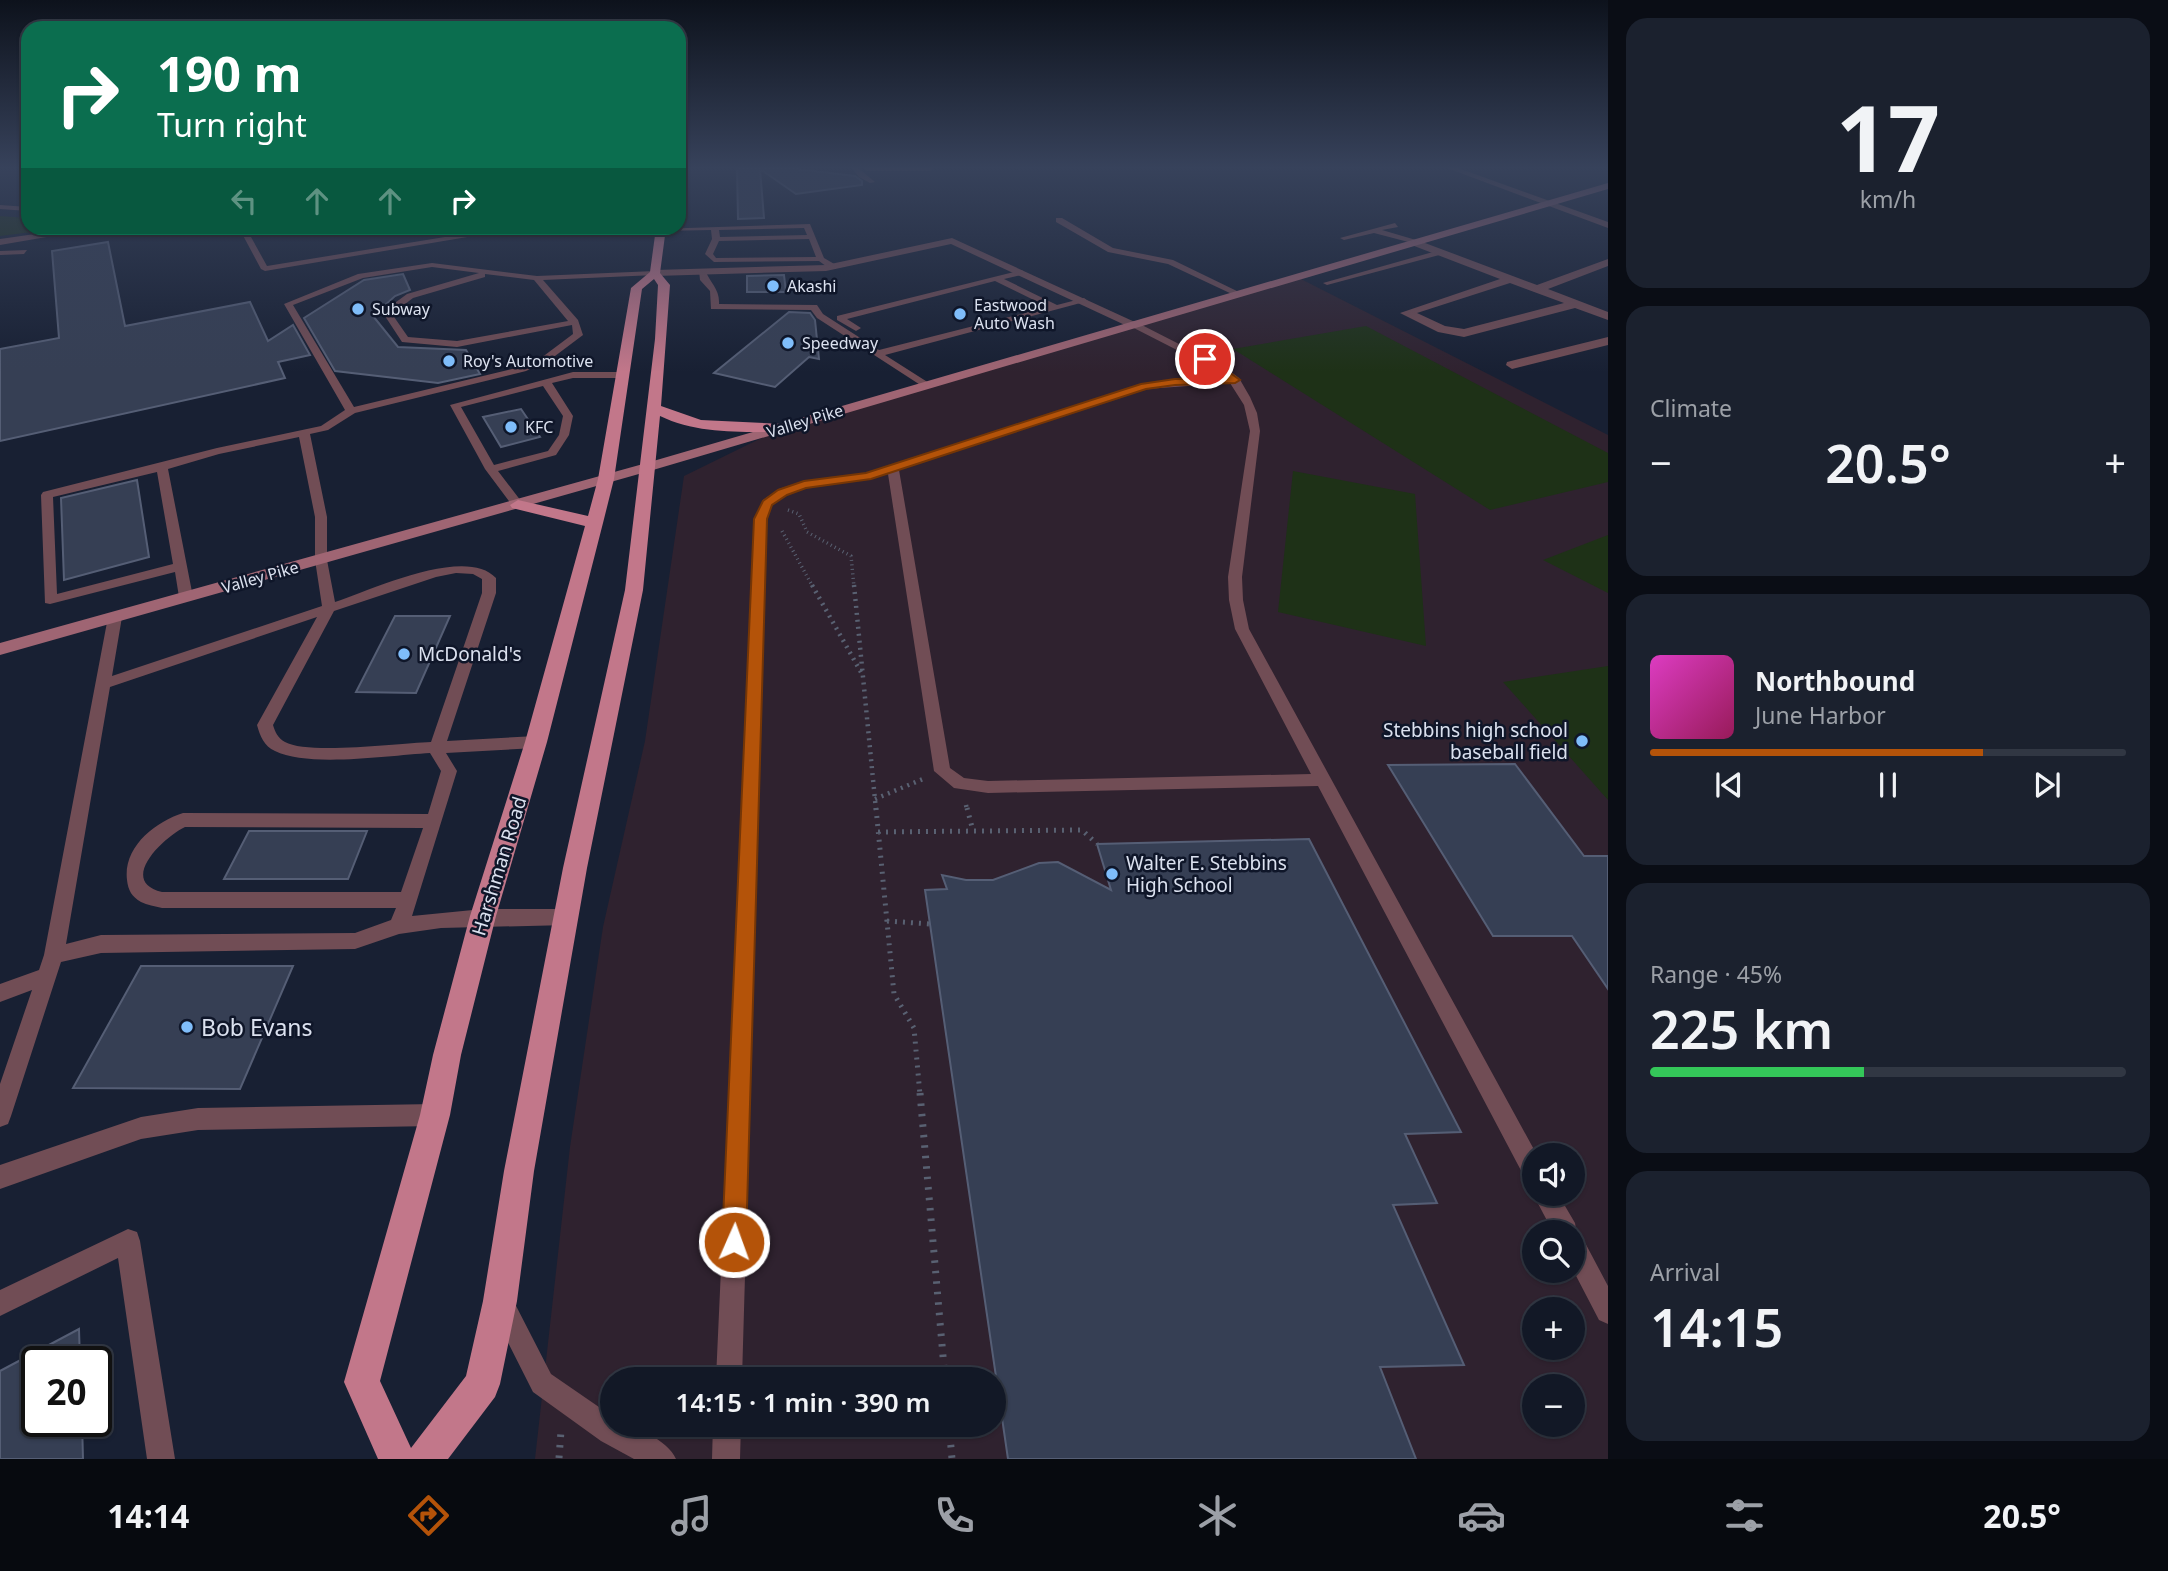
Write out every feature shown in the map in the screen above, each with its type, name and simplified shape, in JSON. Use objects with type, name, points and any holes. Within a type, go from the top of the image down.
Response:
[{"type":"main road","name":"Harshman Road","points":[[397,1459],[362,1382],[435,1115],[447,1055],[483,916],[536,742],[595,523],[606,479],[637,288],[655,273],[660,236]]},
{"type":"main road","name":"Harshman Road","points":[[425,1459],[482,1384],[500,1301],[519,1171],[575,868],[634,590],[655,409],[664,285],[655,273]]},
{"type":"main road","points":[[655,409],[669,416],[706,426],[782,428]]},
{"type":"main road","points":[[518,505],[595,523]]},
{"type":"street","points":[[0,242],[40,236]]},
{"type":"street","name":"Valley Pike","points":[[0,649],[518,505],[1433,236]]},
{"type":"street","points":[[655,273],[799,271],[833,267],[952,241],[1131,323]]},
{"type":"street","points":[[1413,242],[1608,316]]},
{"type":"street","points":[[1538,289],[1608,262]]},
{"type":"street","points":[[1511,279],[1406,313],[1442,328],[1464,332],[1575,303]]},
{"type":"street","points":[[1513,365],[1608,341]]},
{"type":"lane","points":[[247,236],[265,269],[468,236]]},
{"type":"lane","points":[[1087,236],[1111,250],[1170,262],[1237,293]]},
{"type":"lane","points":[[1344,238],[1351,236]]},
{"type":"lane","points":[[1394,236],[1413,242]]},
{"type":"lane","points":[[821,259],[715,260],[709,254],[716,239],[812,237],[821,259],[833,267]]},
{"type":"lane","points":[[0,253],[24,251]]},
{"type":"lane","points":[[1327,283],[1440,252]]},
{"type":"lane","points":[[351,411],[288,304],[361,276],[432,265],[537,278],[655,273]]},
{"type":"lane","points":[[492,272],[410,296],[387,313],[405,340],[457,344],[575,322]]},
{"type":"lane","points":[[702,272],[704,280],[713,286],[714,307],[814,307],[817,313],[925,385]]},
{"type":"lane","points":[[890,350],[840,318],[1022,272]]},
{"type":"lane","points":[[181,566],[50,600],[47,495],[218,451],[324,428],[351,411],[523,369],[578,335],[575,322],[537,278]]},
{"type":"lane","points":[[997,279],[1056,308]]},
{"type":"lane","points":[[876,354],[1084,301]]},
{"type":"lane","points":[[1131,323],[1205,359],[1235,380],[1255,416],[1235,577],[1242,629],[1522,1150]]},
{"type":"lane","points":[[518,505],[491,469],[455,405],[573,375],[624,375]]},
{"type":"lane","points":[[729,1367],[761,519],[767,503],[783,492],[804,485],[867,477],[1145,386],[1235,380]]},
{"type":"lane","points":[[491,469],[552,453],[564,435],[568,416],[546,382]]},
{"type":"lane","points":[[304,433],[321,517],[321,560],[329,608],[265,725],[267,739],[275,746],[297,751],[436,749],[536,742]]},
{"type":"lane","points":[[162,467],[186,597]]},
{"type":"lane","points":[[893,468],[942,771],[960,784],[988,787],[1324,780]]},
{"type":"lane","points":[[104,684],[434,573],[481,570],[489,578],[489,593],[436,749],[449,771],[399,926]]},
{"type":"lane","points":[[0,1116],[54,955],[115,617]]},
{"type":"lane","points":[[408,900],[162,900],[146,896],[137,888],[135,879],[139,856],[157,832],[183,820],[435,821]]},
{"type":"lane","points":[[54,955],[101,944],[355,941],[399,926],[437,919],[483,916],[568,917]]},
{"type":"lane","points":[[0,993],[47,976]]},
{"type":"lane","points":[[0,1177],[141,1128],[198,1119],[435,1115]]},
{"type":"lane","points":[[0,1303],[128,1241],[161,1459]]},
{"type":"lane","points":[[1585,1268],[1608,1311]]},
{"type":"lane","points":[[500,1301],[542,1383],[611,1431],[662,1459]]},
{"type":"lane","points":[[726,1459],[727,1437]]},
{"type":"path","points":[[767,503],[862,674]]},
{"type":"path","points":[[767,503],[799,514],[807,532],[851,556],[894,994],[914,1028],[944,1367]]},
{"type":"path","points":[[875,799],[942,771]]},
{"type":"path","points":[[878,832],[1082,830],[1097,844]]},
{"type":"path","points":[[887,921],[930,924]]},
{"type":"path","points":[[559,1458],[562,1419]]},
{"type":"path","points":[[950,1437],[952,1459]]},
{"type":"shaded area","name":"Walter E. Stebbins High School","points":[[1295,276],[1608,435],[1608,1459],[535,1459],[570,1147],[603,927],[645,741],[684,476],[782,428]]},
{"type":"green space","points":[[1366,326],[1608,453],[1608,482],[1490,510],[1233,349]]},
{"type":"green space","points":[[1293,471],[1415,494],[1426,646],[1278,612]]},
{"type":"green space","points":[[1608,535],[1608,593],[1543,560]]},
{"type":"green space","name":"Stebbins high school baseball field","points":[[1608,666],[1608,800],[1503,682]]},
{"type":"building","points":[[108,242],[125,326],[250,302],[268,341],[293,325],[310,355],[278,362],[285,378],[0,441],[0,349],[59,338],[52,251]]},
{"type":"building","points":[[403,274],[410,290],[395,296],[373,316],[398,347],[466,350],[480,374],[438,383],[335,371],[304,318],[364,280]]},
{"type":"building","points":[[784,275],[786,292],[747,292],[747,276]]},
{"type":"building","points":[[789,312],[810,313],[815,320],[819,359],[809,357],[775,387],[714,373]]},
{"type":"building","name":"KFC","points":[[521,409],[540,437],[501,447],[483,417]]},
{"type":"building","points":[[137,480],[149,557],[64,580],[61,498]]},
{"type":"building","name":"McDonald's","points":[[395,616],[450,616],[416,693],[356,692]]},
{"type":"building","points":[[1515,764],[1584,856],[1608,856],[1608,989],[1572,936],[1493,936],[1388,765]]},
{"type":"building","points":[[249,831],[367,831],[348,879],[224,879]]},
{"type":"building","points":[[1309,839],[1461,1132],[1405,1134],[1437,1203],[1393,1205],[1464,1365],[1380,1367],[1416,1459],[1008,1459],[1005,1437],[1006,1367],[995,1367],[925,890],[947,889],[942,875],[966,880],[993,880],[1039,863],[1058,862],[1111,890],[1097,844]]},
{"type":"building","name":"Bob Evans","points":[[141,966],[293,966],[240,1089],[73,1088]]},
{"type":"building","points":[[79,1329],[80,1346],[47,1346]]},
{"type":"building","points":[[21,1360],[21,1437],[82,1437],[83,1459],[0,1459],[0,1371]]},
{"type":"place","name":"Akashi","points":[[773,286]]},
{"type":"place","name":"Subway","points":[[358,309]]},
{"type":"place","name":"Eastwood Auto Wash","points":[[960,314]]},
{"type":"place","name":"Speedway","points":[[788,343]]},
{"type":"place","name":"Roy's Automotive","points":[[449,361]]},
{"type":"place","name":"KFC","points":[[511,427]]},
{"type":"place","name":"McDonald's","points":[[404,654]]},
{"type":"place","name":"Stebbins high school baseball field","points":[[1582,741]]},
{"type":"place","name":"Walter E. Stebbins High School","points":[[1112,874]]},
{"type":"place","name":"Bob Evans","points":[[187,1027]]},
{"type":"route","points":[[734,1242],[761,519],[767,503],[783,492],[804,485],[867,477],[1145,386],[1235,380],[1205,359]]}]
